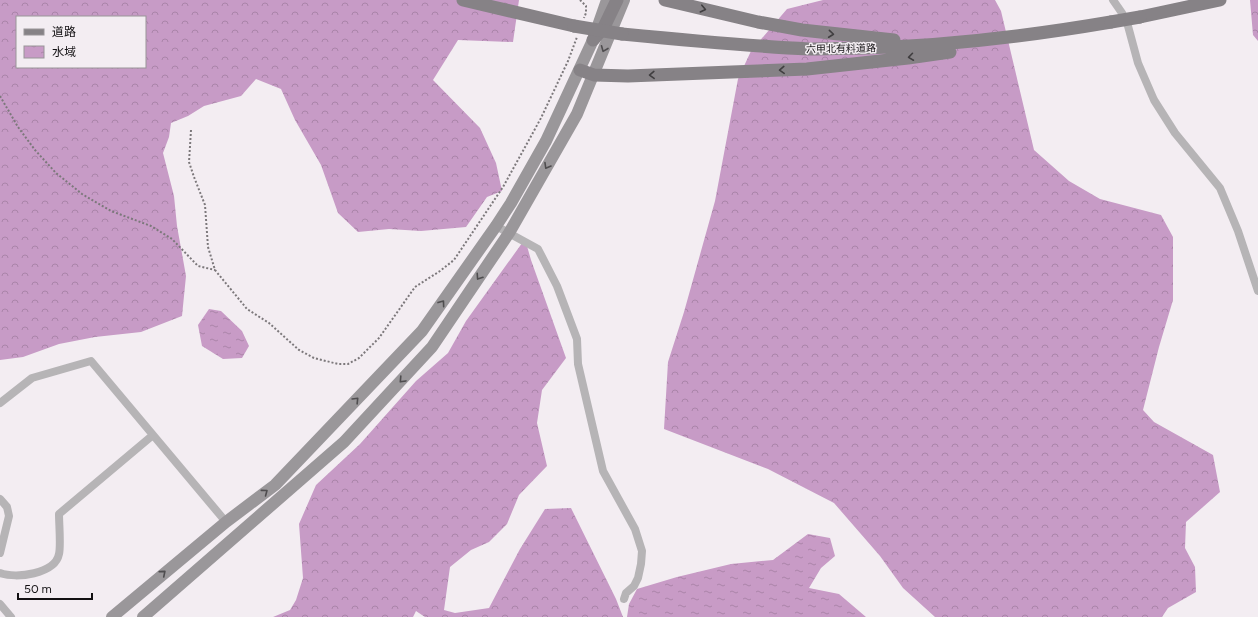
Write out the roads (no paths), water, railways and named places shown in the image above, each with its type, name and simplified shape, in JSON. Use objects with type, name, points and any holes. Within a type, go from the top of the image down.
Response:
[{"type":"main road","name":"六甲北有料道路","points":[[463,0],[622,34],[722,44],[810,49],[905,47],[946,44],[1060,31],[1140,17],[1220,0]]},
{"type":"main road","points":[[593,40],[604,27],[617,0]]},
{"type":"main road","points":[[665,0],[758,22],[802,30],[946,44]]},
{"type":"main road","points":[[580,70],[594,74],[628,76],[807,69],[908,58],[1013,42],[1060,31]]},
{"type":"street","points":[[112,617],[226,522],[275,485],[422,331],[496,226],[511,203],[546,141],[593,40],[607,0]]},
{"type":"street","points":[[143,617],[344,442],[432,347],[509,233],[577,114],[624,0]]},
{"type":"street","points":[[1113,0],[1122,13],[1128,26],[1138,63],[1154,100],[1175,133],[1220,188],[1238,231],[1258,291]]},
{"type":"street","points":[[496,226],[538,249],[557,286],[577,339],[578,364],[604,471],[634,529],[642,551],[638,578],[634,586],[626,593],[624,599]]},
{"type":"street","points":[[0,403],[32,378],[91,360],[226,522]]},
{"type":"street","points":[[0,573],[5,575],[32,574],[44,571],[54,564],[59,555],[59,514],[153,435]]},
{"type":"street","points":[[0,499],[7,507],[9,516],[0,553]]},
{"type":"street","points":[[0,604],[11,617]]},
{"type":"water","points":[[209,309],[221,311],[242,331],[249,346],[242,358],[223,359],[202,346],[198,325]]},
{"type":"water","points":[[808,534],[830,538],[835,556],[821,568],[809,588],[839,594],[866,617],[627,617],[629,604],[637,589],[677,577],[731,564],[773,560]]}]
